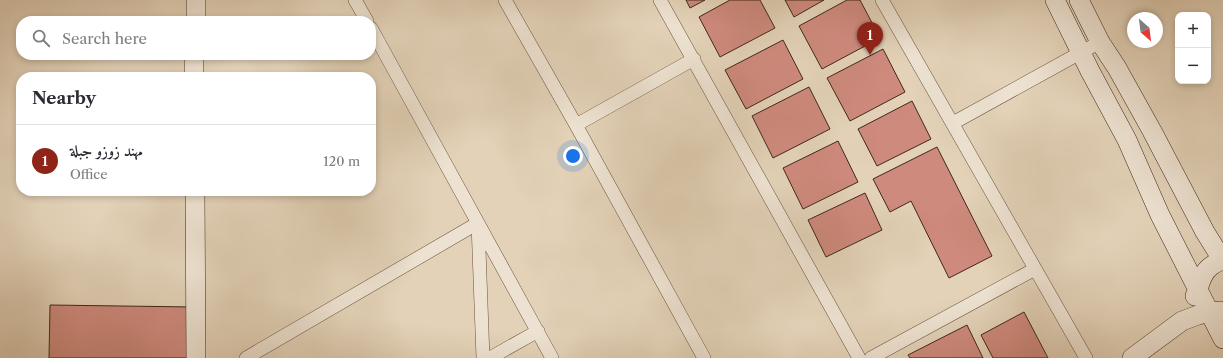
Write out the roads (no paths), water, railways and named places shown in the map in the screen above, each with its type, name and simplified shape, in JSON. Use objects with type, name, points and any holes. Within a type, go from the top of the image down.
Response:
[{"type":"main road","points":[[196,0],[196,16]]},
{"type":"main road","points":[[1055,0],[1127,140],[1160,215],[1198,289],[1216,311],[1223,339]]},
{"type":"main road","points":[[1079,0],[1100,42],[1117,68],[1142,112],[1205,232],[1223,261],[1213,264],[1206,271],[1182,321]]},
{"type":"main road","points":[[194,60],[194,72]]},
{"type":"main road","points":[[195,196],[196,358]]},
{"type":"main road","points":[[1132,358],[1182,321],[1198,315],[1216,311]]},
{"type":"street","points":[[355,0],[364,16]]},
{"type":"street","points":[[505,0],[576,125],[704,358]]},
{"type":"street","points":[[660,0],[859,358]]},
{"type":"street","points":[[882,0],[1086,358]]},
{"type":"street","points":[[376,37],[552,358]]},
{"type":"street","points":[[953,123],[1100,42]]},
{"type":"street","points":[[576,125],[694,59]]},
{"type":"street","points":[[246,358],[478,223]]},
{"type":"street","points":[[478,223],[483,358]]},
{"type":"street","points":[[871,358],[1035,269]]},
{"type":"street","points":[[490,358],[538,331]]},
{"type":"place","name":"مهند زوزو جبلة","points":[[870,55]]}]
